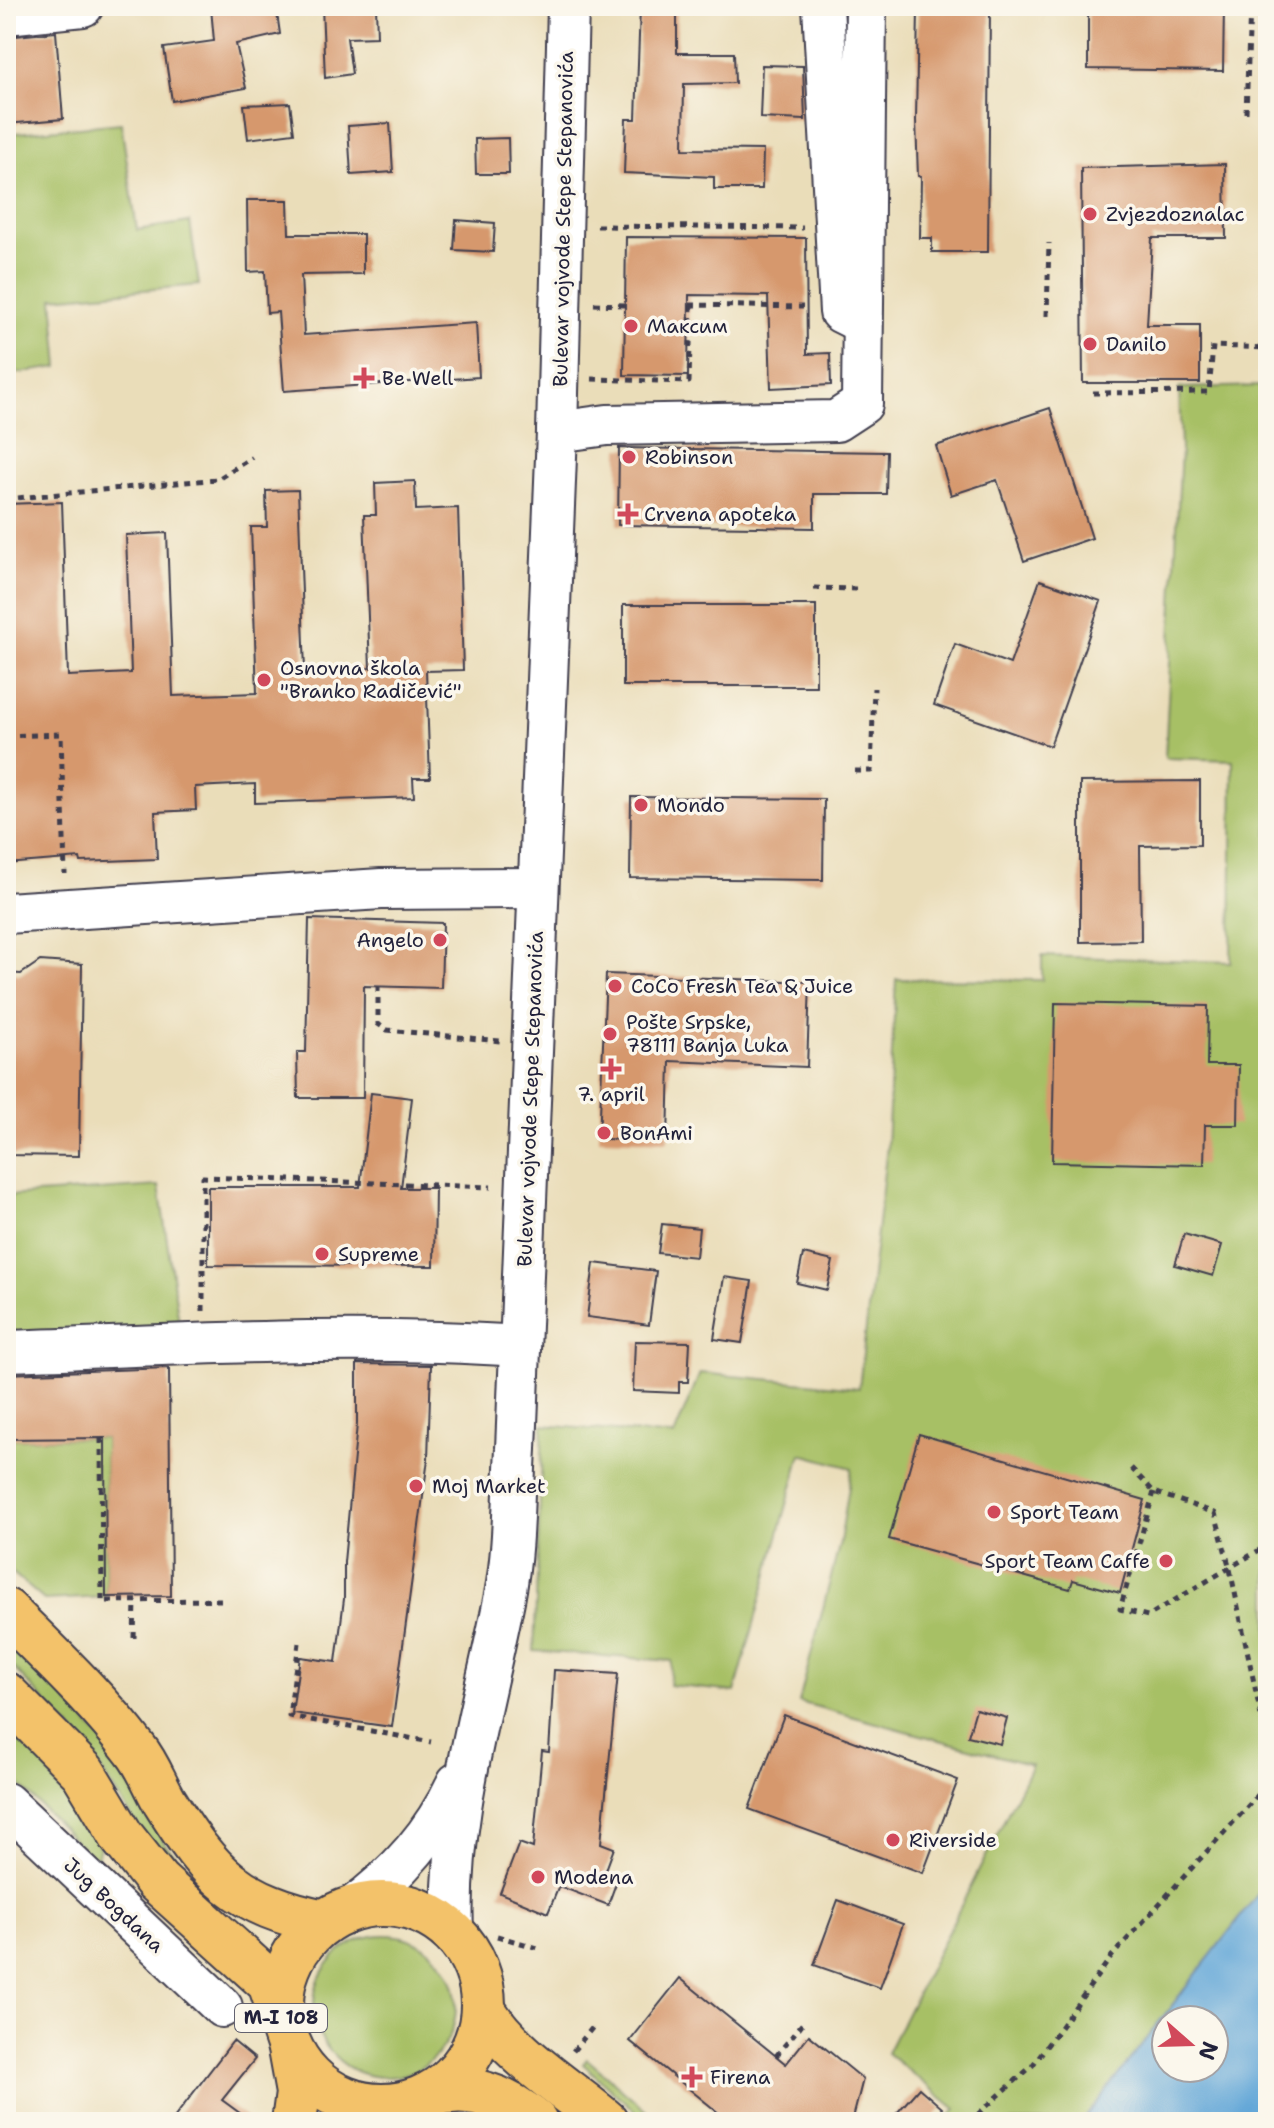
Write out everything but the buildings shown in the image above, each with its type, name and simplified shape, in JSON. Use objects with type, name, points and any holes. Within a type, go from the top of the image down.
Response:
[{"type":"main road","points":[[6,1611],[103,1708],[139,1754],[187,1835],[236,1891],[277,1911],[337,1916]]},
{"type":"main road","points":[[6,1695],[83,1772],[122,1837],[157,1881],[270,1983],[286,2032]]},
{"type":"main road","name":"M-I 108","points":[[294,2122],[298,2093],[286,2032],[284,1980],[299,1948],[337,1916],[368,1905],[405,1906],[423,1912],[453,1932],[473,1960],[479,1976],[483,2010],[481,2028],[468,2059],[445,2085],[431,2095]]},
{"type":"main road","points":[[483,2010],[494,2027],[528,2059],[606,2122]]},
{"type":"main road","name":"M-I 108","points":[[286,2032],[306,2072],[328,2092],[364,2105],[367,2114],[452,2088],[476,2091],[519,2109],[535,2122]]},
{"type":"street","points":[[6,14],[83,6]]},
{"type":"street","name":"Bulevar vojvode Stepe Stepanovića","points":[[453,1932],[451,1882],[467,1762],[506,1591],[557,432],[568,6]]},
{"type":"street","points":[[823,6],[840,312],[865,325]]},
{"type":"street","points":[[557,432],[607,425],[836,421],[862,404],[866,6]]},
{"type":"street","points":[[6,913],[381,889],[537,888]]},
{"type":"street","points":[[6,1351],[230,1343],[469,1342],[519,1346]]},
{"type":"street","name":"Bulevar vojvode Stepe Stepanovića","points":[[337,1916],[379,1888],[409,1857],[445,1808],[467,1762]]},
{"type":"street","name":"Jug Bogdana","points":[[6,1803],[222,2007]]},
{"type":"path","points":[[1246,113],[1250,6]]},
{"type":"path","points":[[588,226],[834,228]]},
{"type":"path","points":[[1047,316],[1049,243]]},
{"type":"path","points":[[585,304],[625,305]]},
{"type":"path","points":[[583,379],[689,382],[690,305],[803,307]]},
{"type":"path","points":[[1093,393],[1209,392],[1213,346],[1268,348]]},
{"type":"path","points":[[6,499],[218,479],[252,457]]},
{"type":"path","points":[[814,588],[860,589]]},
{"type":"path","points":[[855,771],[871,771],[874,688]]},
{"type":"path","points":[[6,736],[61,734],[66,910]]},
{"type":"path","points":[[378,986],[378,1024],[387,1030],[500,1041]]},
{"type":"path","points":[[203,1311],[203,1177],[491,1187]]},
{"type":"path","points":[[101,1438],[102,1601],[227,1600]]},
{"type":"path","points":[[1131,1468],[1154,1492],[1215,1513],[1268,1749]]},
{"type":"path","points":[[1154,1492],[1120,1609],[1148,1616],[1268,1545]]},
{"type":"path","points":[[134,1638],[135,1601]]},
{"type":"path","points":[[299,1643],[289,1716],[431,1742]]},
{"type":"path","points":[[969,2122],[1032,2066],[1112,1956],[1268,1784]]},
{"type":"path","points":[[497,1936],[538,1948]]},
{"type":"path","points":[[776,2056],[802,2024]]},
{"type":"path","points":[[567,2059],[593,2027]]},
{"type":"green space","points":[[121,123],[137,230],[190,222],[199,285],[53,298],[59,367],[6,375],[6,134]]},
{"type":"green space","points":[[1268,386],[1268,1881],[1173,2004],[1150,2004],[1150,2034],[1082,2122],[943,2122],[956,2109],[887,2053],[1032,1765],[799,1702],[840,1542],[852,1468],[801,1454],[735,1692],[669,1685],[672,1661],[534,1651],[543,1425],[674,1436],[700,1373],[859,1388],[887,1146],[896,979],[1042,980],[1042,956],[1231,962],[1233,760],[1165,758],[1181,449],[1179,388]]},
{"type":"green space","points":[[159,1186],[181,1336],[6,1337],[6,1196]]},
{"type":"green space","points":[[105,1438],[106,1597],[44,1600],[6,1567],[6,1439]]},
{"type":"green space","points":[[6,1636],[101,1738],[167,1847],[218,1902],[210,1910],[163,1866],[82,1740],[6,1660]]},
{"type":"green space","points":[[6,1714],[49,1767],[100,1847],[96,1862],[6,1771]]},
{"type":"green space","points":[[385,1935],[412,1940],[435,1956],[451,1979],[456,2006],[451,2033],[435,2056],[412,2072],[385,2077],[358,2072],[335,2056],[319,2033],[314,2006],[319,1979],[335,1956],[358,1940]]},
{"type":"green space","points":[[587,2059],[660,2122],[647,2122],[583,2064]]},
{"type":"water","points":[[1268,1881],[1268,2122],[1082,2122],[1150,2034],[1150,2084],[1230,2084],[1230,2004],[1173,2004]]},
{"type":"place","name":"Zvjezdoznalac","points":[[1090,214]]},
{"type":"place","name":"Максим","points":[[631,326]]},
{"type":"place","name":"Danilo","points":[[1090,344]]},
{"type":"place","name":"Be Well","points":[[364,378]]},
{"type":"place","name":"Robinson","points":[[629,457]]},
{"type":"place","name":"Crvena apoteka","points":[[628,514]]},
{"type":"place","name":"Osnovna škola \"Branko Radičević\"","points":[[264,680]]},
{"type":"place","name":"Mondo","points":[[641,805]]},
{"type":"place","name":"Angelo","points":[[440,940]]},
{"type":"place","name":"CoCo Fresh Tea & Juice","points":[[615,986]]},
{"type":"place","name":"Pošte Srpske, 78111 Banja Luka","points":[[610,1034]]},
{"type":"place","name":"7. april","points":[[611,1069]]},
{"type":"place","name":"BonAmi","points":[[604,1133]]},
{"type":"place","name":"Supreme","points":[[322,1254]]},
{"type":"place","name":"Moj Market","points":[[416,1486]]},
{"type":"place","name":"Sport Team","points":[[994,1512]]},
{"type":"place","name":"Sport Team Caffe","points":[[1166,1561]]},
{"type":"place","name":"Riverside","points":[[893,1840]]},
{"type":"place","name":"Modena","points":[[538,1877]]},
{"type":"place","name":"Firena","points":[[692,2077]]}]
